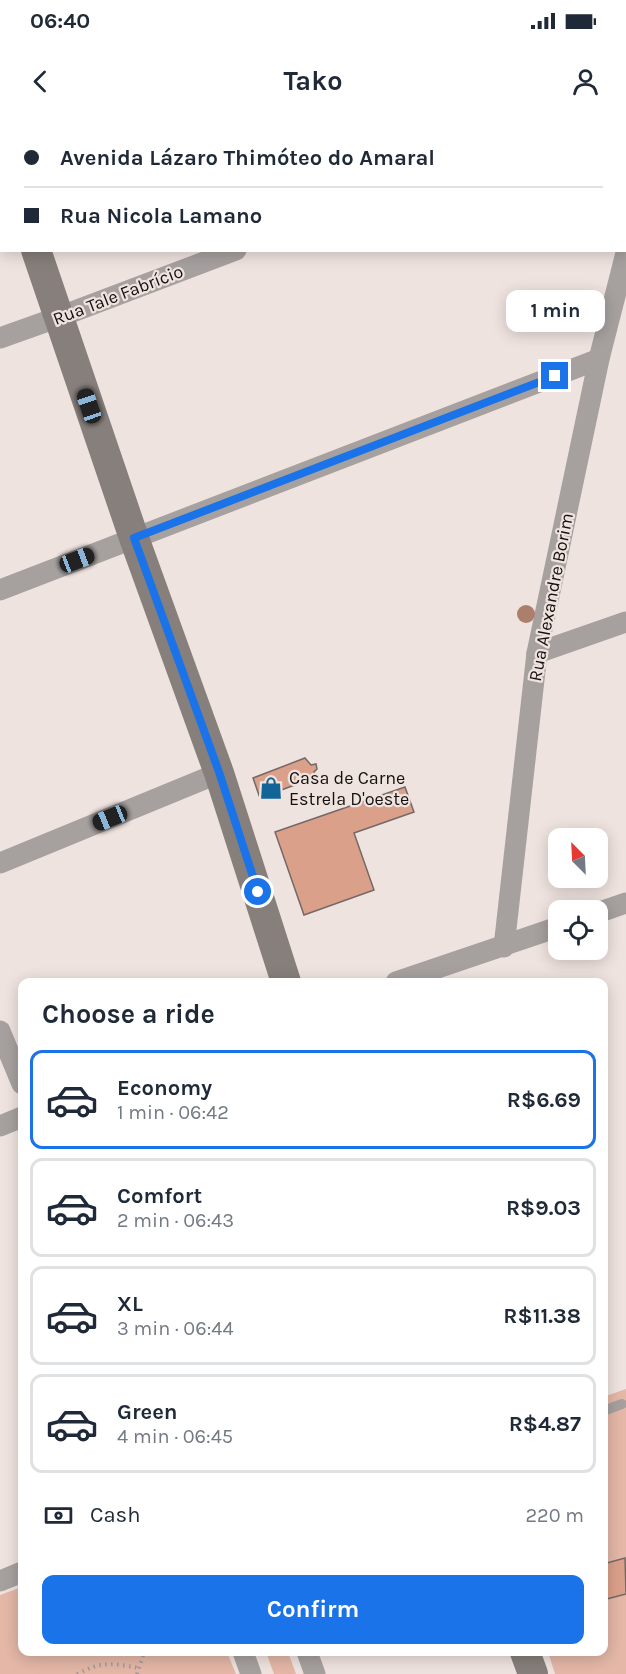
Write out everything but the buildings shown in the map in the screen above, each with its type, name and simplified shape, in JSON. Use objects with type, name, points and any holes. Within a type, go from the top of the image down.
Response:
[{"type":"main road","points":[[37,252],[134,538],[219,772],[285,978]]},
{"type":"main road","points":[[526,1656],[533,1674]]},
{"type":"street","name":"Rua Tale Fabrício","points":[[0,338],[231,252]]},
{"type":"street","name":"Rua Alexandre Borim","points":[[504,947],[537,653],[599,358],[626,253]]},
{"type":"street","points":[[0,590],[599,358]]},
{"type":"street","points":[[537,653],[626,622]]},
{"type":"street","points":[[0,863],[219,772]]},
{"type":"street","points":[[608,910],[626,903]]},
{"type":"street","points":[[408,978],[548,931]]},
{"type":"street","points":[[0,1031],[18,1074]]},
{"type":"street","points":[[0,1126],[18,1119]]},
{"type":"street","points":[[0,1581],[18,1574]]},
{"type":"street","points":[[244,1656],[251,1674]]},
{"type":"street","points":[[308,1656],[315,1674]]},
{"type":"lane","points":[[608,1409],[622,1404]]},
{"type":"path","points":[[136,1674],[143,1656]]},
{"type":"path","points":[[77,1674],[96,1665],[113,1663],[139,1668]]},
{"type":"shaded area","points":[[626,1389],[626,1674],[555,1674],[549,1656],[608,1656],[608,1395]]},
{"type":"shaded area","points":[[18,1588],[18,1656],[229,1656],[236,1674],[0,1674],[0,1595]]},
{"type":"shaded area","points":[[267,1656],[289,1656],[296,1674],[274,1674]]},
{"type":"place","name":"Casa de Carne Estrela D'oeste","points":[[271,788]]},
{"type":"route","points":[[258,892],[219,772],[134,538],[555,376]]}]
